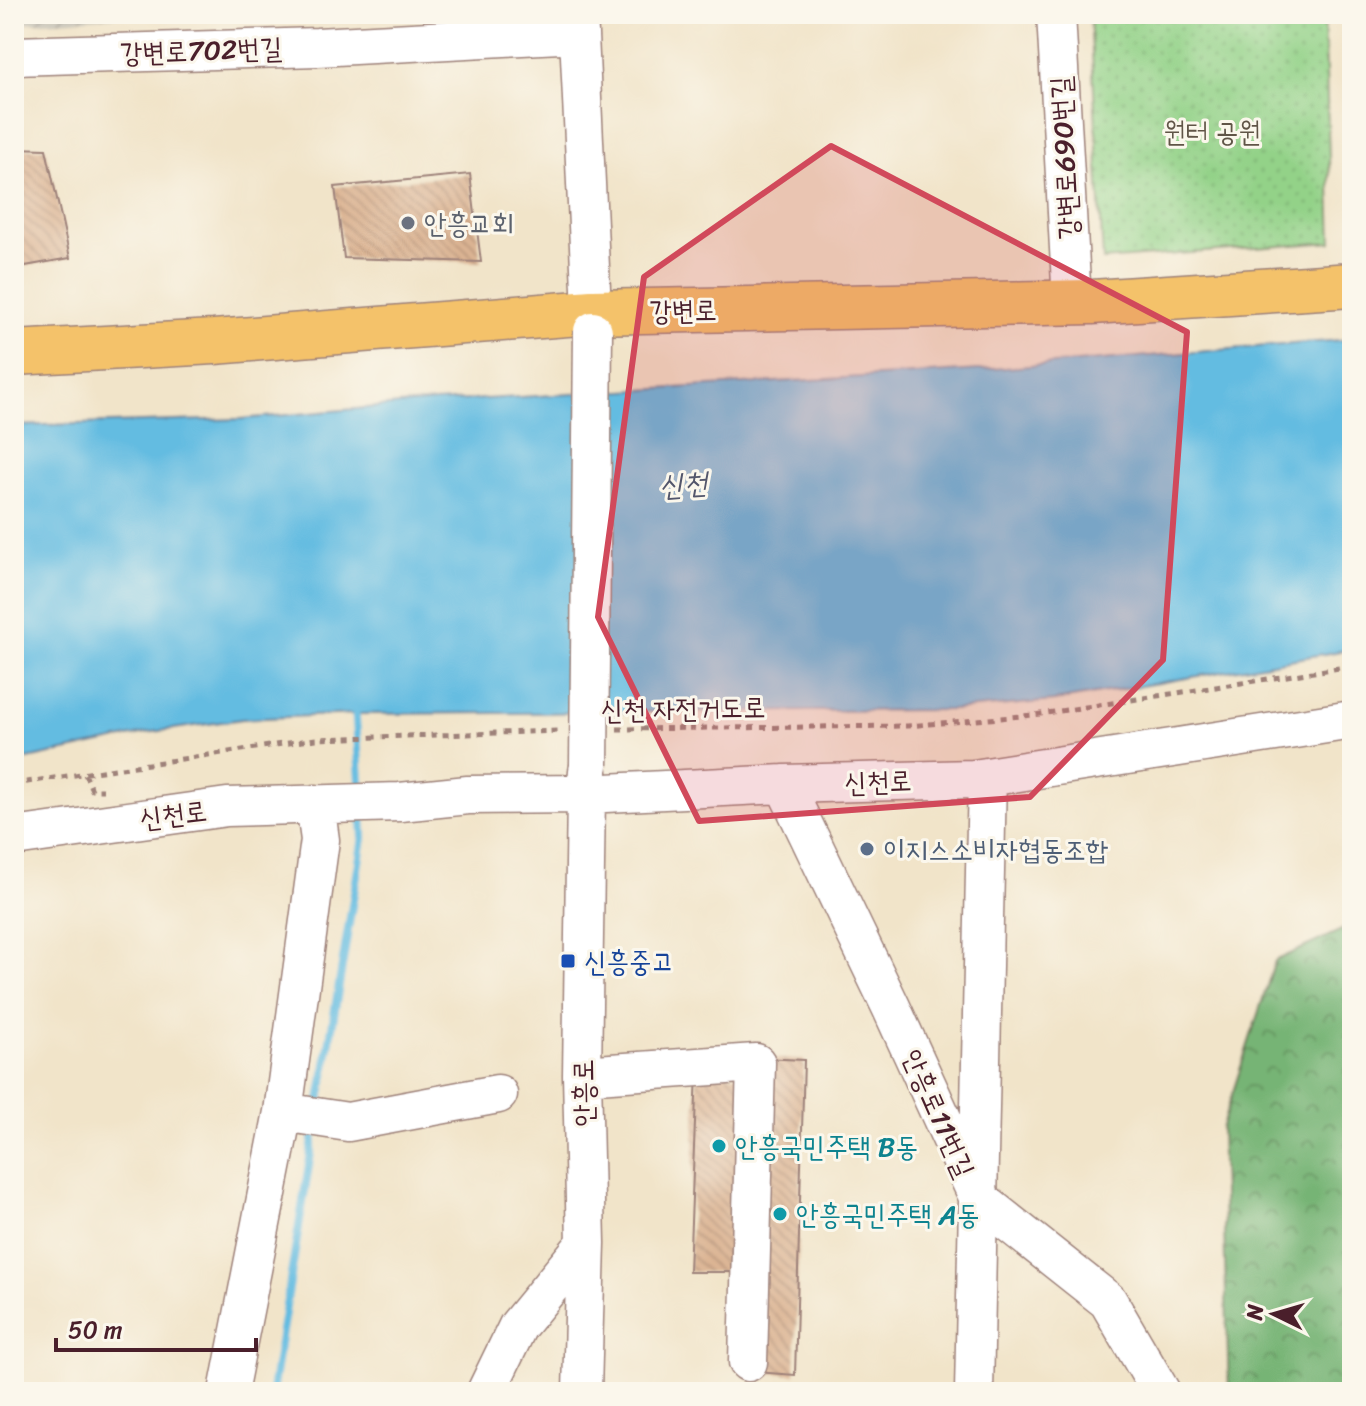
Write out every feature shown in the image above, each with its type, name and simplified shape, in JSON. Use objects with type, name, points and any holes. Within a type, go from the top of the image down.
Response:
[{"type":"main road","name":"강변로","points":[[14,353],[592,321],[1072,302],[1352,285]]},
{"type":"street","name":"강변로690번길","points":[[1056,14],[1072,302]]},
{"type":"street","name":"강변로702번길","points":[[14,56],[317,47],[579,24],[592,321]]},
{"type":"street","name":"안흥로","points":[[582,1392],[586,1243],[582,1075],[592,321]]},
{"type":"street","name":"신천로","points":[[14,837],[227,807],[400,802],[588,780],[784,784],[987,777],[1352,720]]},
{"type":"street","points":[[974,1392],[987,777]]},
{"type":"street","name":"안흥로11번길","points":[[784,784],[979,1199],[1108,1301],[1161,1392]]},
{"type":"street","points":[[228,1392],[307,1116],[324,804]]},
{"type":"street","points":[[582,1075],[756,1063],[748,1362]]},
{"type":"street","points":[[307,1116],[348,1122],[498,1094]]},
{"type":"street","points":[[486,1392],[518,1326],[586,1243]]},
{"type":"path","name":"신천 자전거도로","points":[[603,730],[907,726],[1034,715],[1352,666]]},
{"type":"path","name":"신천 자전거도로","points":[[14,784],[316,739],[573,731]]},
{"type":"highlighted area","points":[[831,146],[1187,332],[1163,660],[1030,797],[699,821],[598,617],[644,277]]},
{"type":"shaded area","points":[[14,14],[161,14],[14,24]]},
{"type":"green space","name":"원터 공원","points":[[1090,14],[1324,14],[1332,242],[1103,260]]},
{"type":"green space","points":[[1352,925],[1352,1392],[1229,1392],[1221,1129],[1275,961]]},
{"type":"water","name":"신천","points":[[1352,339],[1352,649],[1055,701],[952,710],[356,714],[242,719],[146,733],[14,762],[14,426],[241,419],[435,402],[981,370]]},
{"type":"building","points":[[14,148],[46,149],[70,258],[14,268]]},
{"type":"building","name":"안흥교회","points":[[470,174],[481,262],[344,258],[335,187]]},
{"type":"building","name":"안흥국민주택 A동","points":[[762,1058],[804,1060],[795,1375],[756,1372]]},
{"type":"building","name":"안흥국민주택 B동","points":[[697,1072],[746,1076],[739,1272],[689,1272]]},
{"type":"waterway","points":[[355,704],[361,795]]},
{"type":"waterway","points":[[319,1107],[363,838],[362,812]]},
{"type":"waterway","points":[[272,1392],[315,1128]]},
{"type":"place","name":"안흥교회","points":[[408,223]]},
{"type":"place","name":"이지스소비자협동조합","points":[[867,849]]},
{"type":"place","name":"신흥중고","points":[[568,961]]},
{"type":"place","name":"안흥국민주택 B동","points":[[719,1146]]},
{"type":"place","name":"안흥국민주택 A동","points":[[780,1214]]}]
